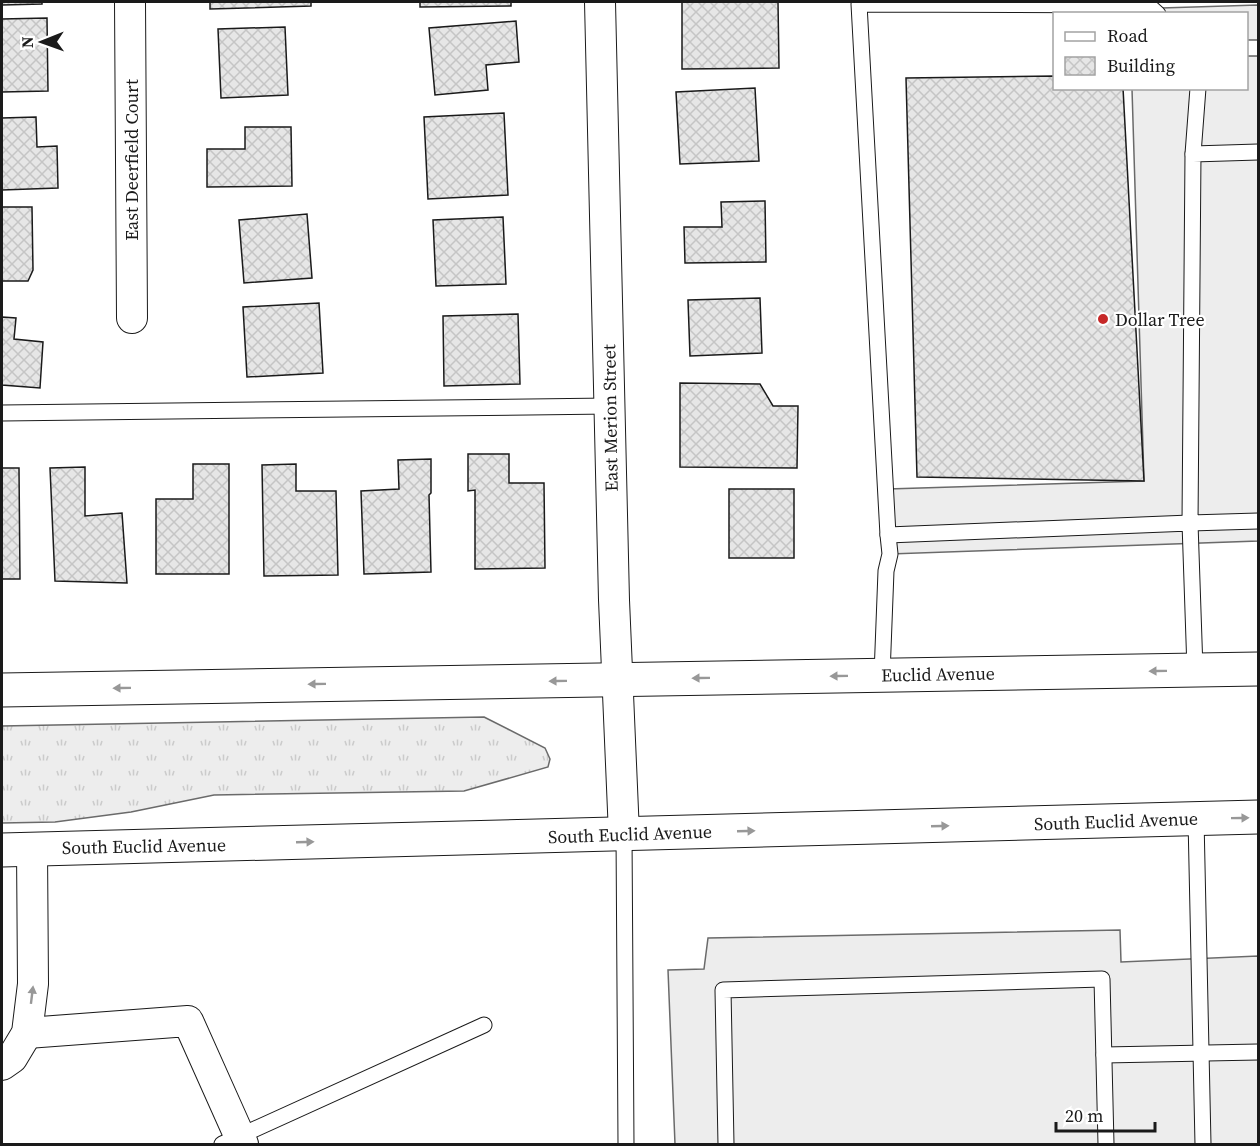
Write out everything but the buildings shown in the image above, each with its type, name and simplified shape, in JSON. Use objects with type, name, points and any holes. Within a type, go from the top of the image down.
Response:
[{"type":"main road","name":"Euclid Avenue","points":[[617,680],[1258,669]]},
{"type":"main road","points":[[2,690],[617,680]]},
{"type":"main road","name":"South Euclid Avenue","points":[[17,849],[1258,817]]},
{"type":"street","name":"East Deerfield Court","points":[[130,2],[132,318]]},
{"type":"street","name":"East Merion Street","points":[[600,2],[617,680],[624,834]]},
{"type":"street","points":[[2,1065],[12,1058],[27,1033],[33,984],[17,849]]},
{"type":"street","points":[[27,1033],[188,1021],[235,1142]]},
{"type":"lane","points":[[882,675],[886,571],[890,554],[859,4],[1148,5],[1156,12]]},
{"type":"lane","points":[[1195,670],[1190,523],[1193,154],[1198,90]]},
{"type":"lane","points":[[1193,154],[1258,152]]},
{"type":"lane","points":[[2,413],[610,406]]},
{"type":"lane","points":[[888,535],[1258,521]]},
{"type":"lane","points":[[1196,819],[1203,1144]]},
{"type":"lane","points":[[624,834],[626,1144]]},
{"type":"lane","points":[[726,1144],[723,990],[1102,979],[1106,1144]]},
{"type":"lane","points":[[235,1142],[484,1025]]},
{"type":"lane","points":[[1104,1055],[1258,1052]]},
{"type":"green space","points":[[484,717],[545,748],[550,759],[548,767],[464,791],[214,795],[131,812],[55,822],[2,823],[2,726]]},
{"type":"shaded area","points":[[1258,5],[1258,541],[890,554],[888,489],[1144,481],[1132,90],[1248,90],[1248,12],[1130,12],[1129,9]]},
{"type":"shaded area","points":[[1120,930],[1121,962],[1258,956],[1258,1144],[675,1144],[668,970],[704,969],[708,938]]},
{"type":"place","name":"Dollar Tree","points":[[1103,319]]}]
